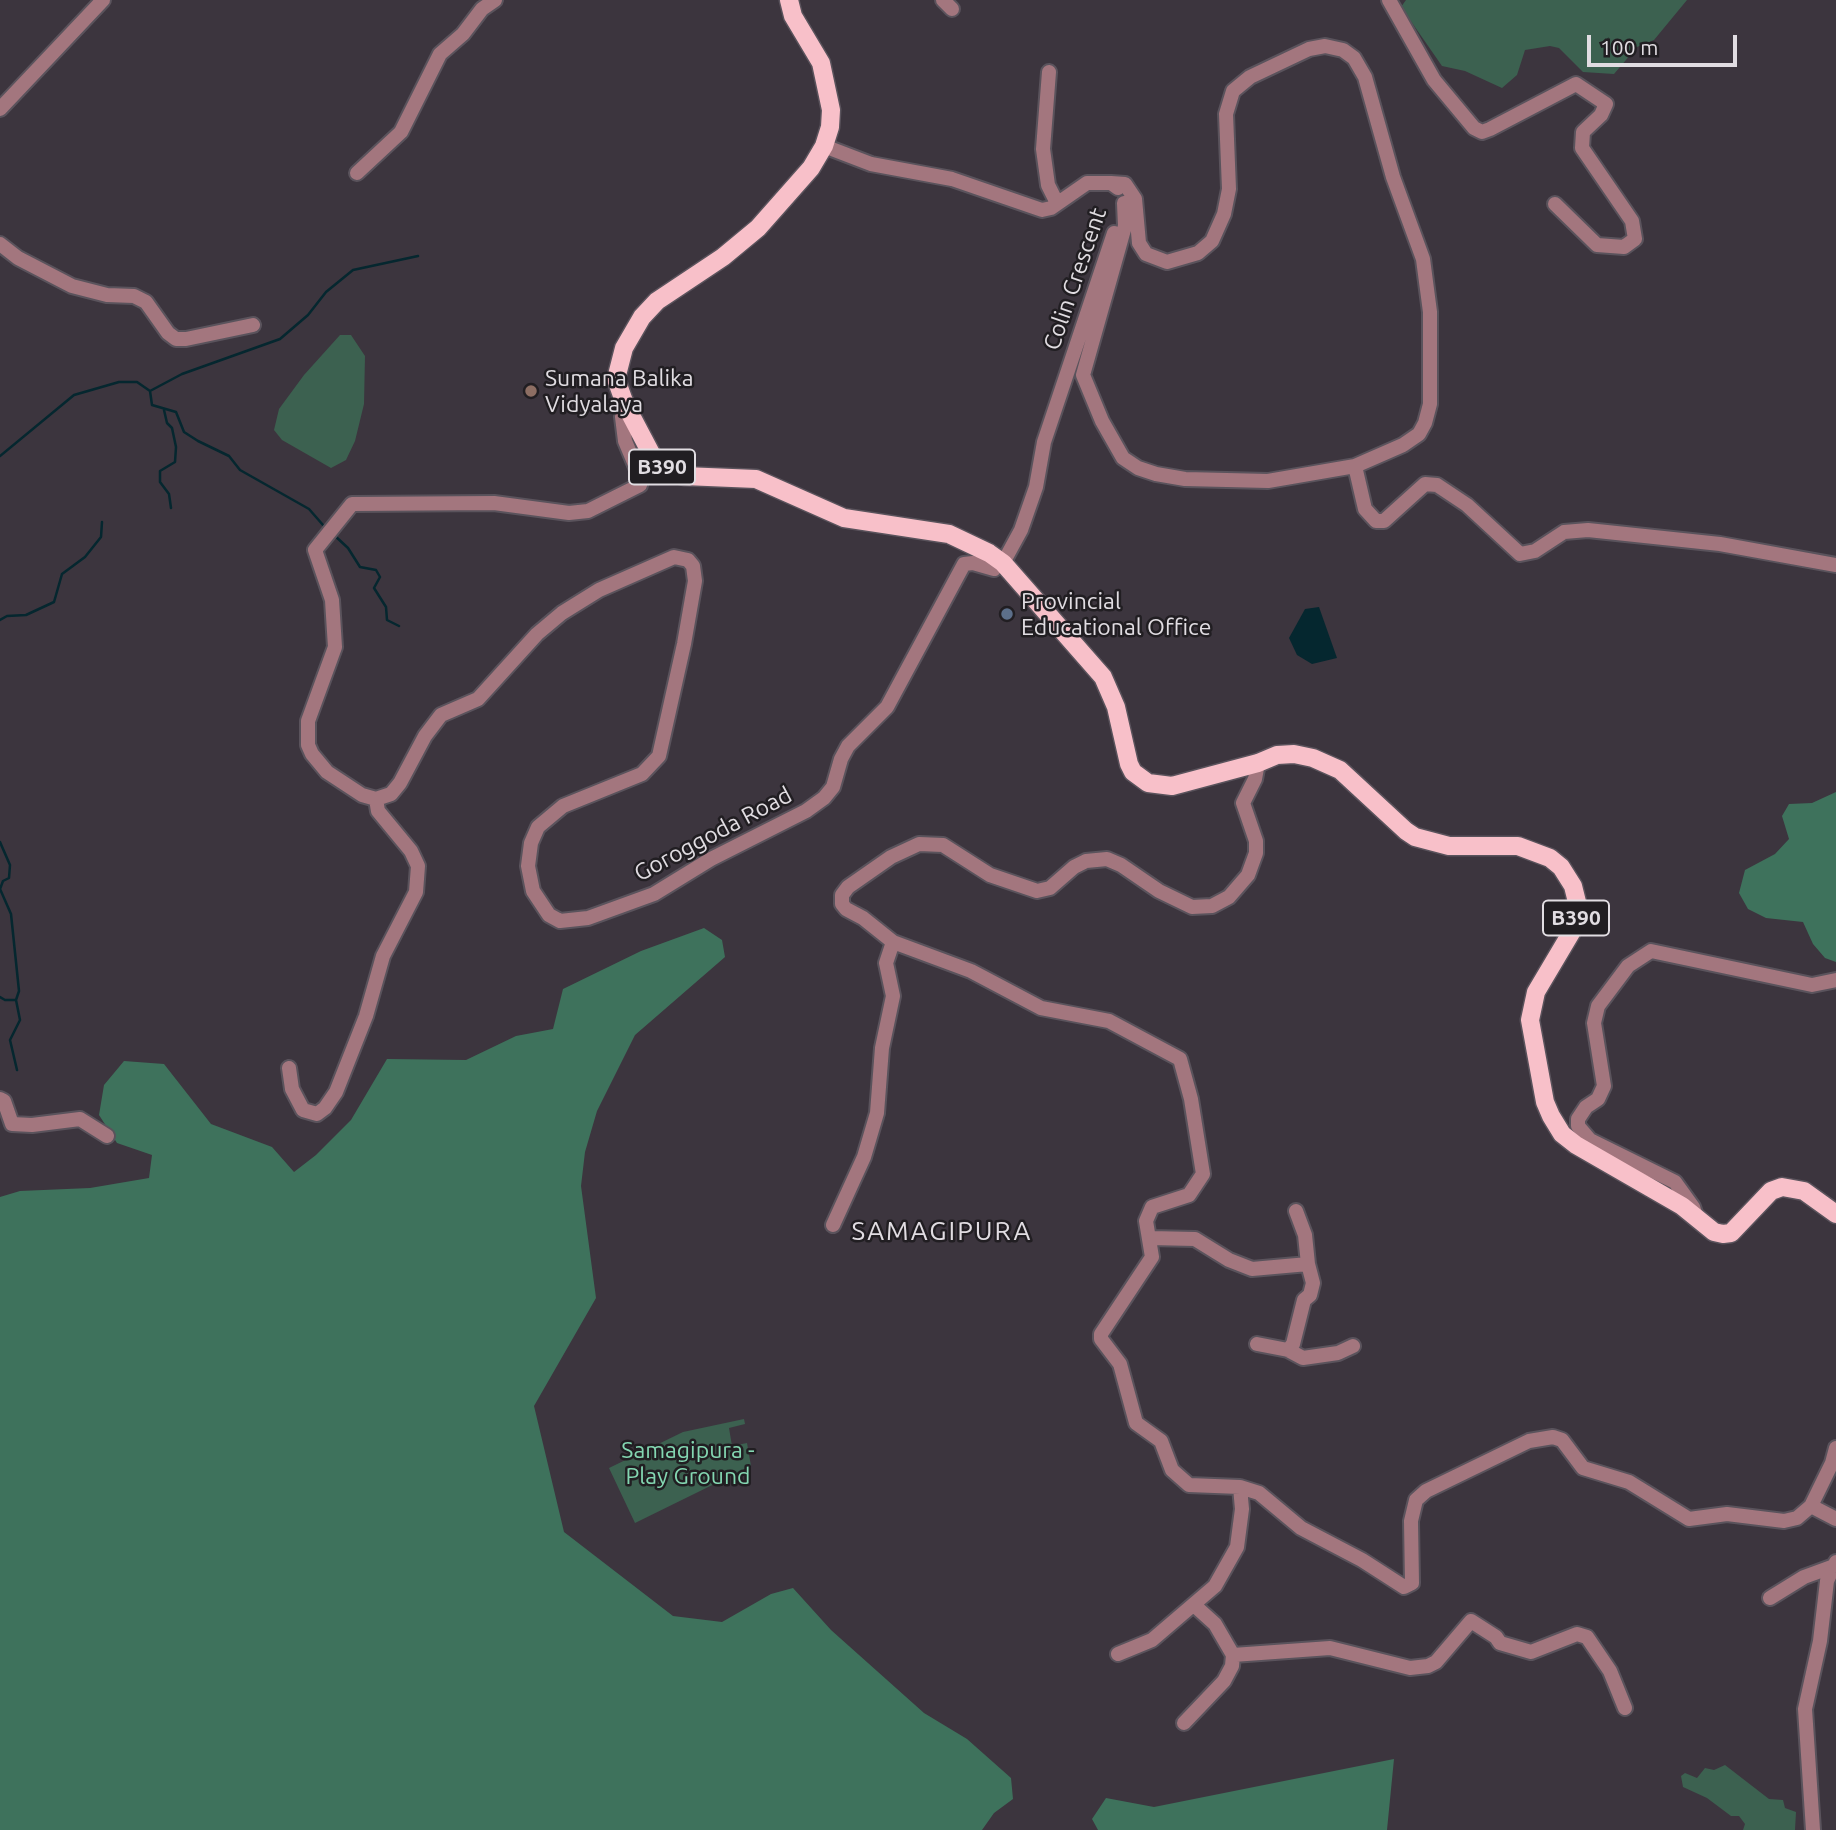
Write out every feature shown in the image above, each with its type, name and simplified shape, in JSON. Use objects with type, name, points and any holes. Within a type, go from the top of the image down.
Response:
[{"type":"main road","name":"B390","points":[[789,0],[793,16],[821,63],[831,110],[830,127],[824,146],[811,168],[758,228],[723,257],[657,301],[642,317],[624,348],[616,379],[625,404],[655,461],[667,471],[684,476],[756,479],[844,518],[949,534],[989,553],[1001,561],[1103,677],[1116,708],[1129,764],[1139,778],[1149,783],[1172,786],[1258,763],[1277,755],[1294,754],[1313,758],[1340,770],[1415,837],[1449,846],[1518,846],[1550,858],[1561,867],[1573,886],[1577,902],[1576,916],[1571,933],[1536,992],[1530,1020],[1545,1102],[1550,1116],[1562,1134],[1576,1145],[1682,1206],[1714,1232],[1731,1233],[1770,1191],[1782,1187],[1804,1191],[1836,1214]]},
{"type":"street","points":[[0,109],[103,0]]},
{"type":"street","points":[[357,173],[401,132],[440,54],[463,34],[482,9],[495,0]]},
{"type":"street","points":[[1389,0],[1434,80],[1474,128],[1482,132],[1576,84],[1606,104],[1601,115],[1583,132],[1582,148],[1632,221],[1635,239],[1624,247],[1597,245],[1555,204]]},
{"type":"street","points":[[1111,183],[1125,184],[1135,199],[1139,243],[1146,254],[1167,262],[1198,253],[1212,241],[1224,214],[1229,188],[1226,114],[1233,91],[1250,77],[1309,49],[1325,46],[1343,50],[1354,58],[1365,77],[1393,177],[1423,259],[1430,313],[1430,404],[1419,434],[1403,445],[1356,466],[1268,481],[1185,479],[1138,468],[1123,458],[1102,421],[1083,375],[1125,226],[1124,203]]},
{"type":"street","points":[[1049,72],[1043,149],[1048,185],[1057,204]]},
{"type":"street","name":"Colin Crescent","points":[[824,146],[871,164],[952,179],[1042,210],[1057,204],[1087,183],[1111,183],[1118,188],[1124,203],[1044,442],[1035,487],[1021,530],[1001,561]]},
{"type":"street","points":[[0,244],[18,258],[72,286],[107,295],[134,296],[145,302],[168,333],[176,339],[253,325]]},
{"type":"street","points":[[289,1068],[292,1089],[303,1110],[317,1114],[325,1108],[336,1092],[366,1016],[383,956],[416,892],[418,866],[411,851],[378,811],[376,799],[362,794],[327,772],[308,745],[308,721],[335,647],[332,600],[315,550],[352,504],[494,503],[569,513],[588,510],[640,485],[642,479],[625,441],[622,417],[625,404]]},
{"type":"street","points":[[1356,466],[1365,509],[1376,521],[1384,521],[1425,484],[1437,485],[1467,505],[1520,554],[1535,551],[1564,532],[1588,530],[1720,544],[1836,565]]},
{"type":"street","name":"Goroggoda Road","points":[[376,799],[391,794],[400,783],[425,736],[441,715],[478,699],[537,634],[562,613],[599,590],[674,557],[688,560],[693,566],[695,582],[659,756],[642,774],[563,806],[538,827],[531,843],[528,866],[533,891],[549,915],[560,921],[589,918],[654,894],[711,859],[806,811],[824,798],[833,787],[841,759],[848,746],[887,707],[964,564],[973,563],[995,569],[1001,561]]},
{"type":"street","points":[[1258,763],[1255,779],[1243,803],[1256,841],[1256,853],[1248,875],[1229,897],[1212,906],[1192,907],[1159,891],[1121,865],[1107,859],[1086,861],[1074,867],[1050,888],[1037,891],[990,876],[943,845],[919,844],[891,857],[848,887],[842,895],[842,904],[846,909],[863,918],[893,942],[971,971],[1041,1008],[1109,1021],[1180,1059],[1191,1099],[1203,1174],[1189,1195],[1152,1207],[1146,1221],[1152,1257],[1101,1334],[1101,1339],[1120,1364],[1136,1423],[1161,1441],[1172,1470],[1189,1485],[1240,1487],[1259,1493],[1301,1528],[1362,1560],[1404,1587],[1412,1583],[1411,1521],[1416,1500],[1426,1491],[1529,1441],[1553,1437],[1562,1440],[1583,1468],[1629,1482],[1689,1519],[1727,1514],[1784,1521],[1797,1518],[1811,1506],[1832,1463],[1836,1448]]},
{"type":"street","points":[[833,1225],[864,1157],[877,1113],[883,1048],[892,996],[886,963],[893,942]]},
{"type":"street","points":[[1696,1219],[1693,1207],[1675,1182],[1590,1140],[1578,1126],[1578,1119],[1586,1107],[1598,1099],[1604,1086],[1594,1023],[1598,1006],[1628,966],[1651,951],[1812,985],[1836,980]]},
{"type":"street","points":[[0,1099],[4,1101],[12,1124],[32,1125],[80,1119],[107,1136]]},
{"type":"street","points":[[1288,1350],[1293,1344],[1304,1300],[1310,1295],[1313,1283],[1304,1235],[1296,1211]]},
{"type":"street","points":[[1150,1238],[1195,1240],[1229,1260],[1252,1269],[1308,1264]]},
{"type":"street","points":[[1257,1344],[1288,1350],[1303,1358],[1338,1353],[1353,1346]]},
{"type":"street","points":[[1118,1654],[1152,1640],[1215,1586],[1237,1547],[1242,1509],[1240,1487]]},
{"type":"street","points":[[1811,1506],[1836,1519]]},
{"type":"street","points":[[1770,1598],[1804,1577],[1835,1564]]},
{"type":"street","points":[[1813,1830],[1805,1709],[1820,1641],[1827,1581],[1835,1564]]},
{"type":"street","points":[[1184,1723],[1224,1681],[1232,1666],[1233,1655],[1215,1624],[1194,1605]]},
{"type":"street","points":[[1233,1655],[1330,1648],[1410,1668],[1436,1662],[1471,1621],[1500,1643],[1531,1652],[1577,1634],[1587,1637],[1610,1671],[1625,1708]]},
{"type":"green space","points":[[1406,0],[1687,0],[1654,40],[1637,47],[1614,74],[1583,72],[1559,48],[1550,46],[1525,50],[1517,75],[1502,88],[1465,71],[1442,66],[1401,7]]},
{"type":"green space","points":[[340,335],[351,335],[365,356],[364,404],[355,441],[346,460],[331,468],[282,440],[274,430],[279,409],[304,375]]},
{"type":"green space","points":[[1836,792],[1836,962],[1825,958],[1813,944],[1803,922],[1766,918],[1748,909],[1739,893],[1745,870],[1775,854],[1789,839],[1782,816],[1789,804],[1812,803]]},
{"type":"green space","points":[[704,928],[722,940],[725,957],[635,1035],[597,1111],[585,1152],[581,1186],[596,1298],[534,1406],[564,1532],[673,1616],[722,1622],[771,1594],[793,1588],[831,1630],[924,1713],[967,1739],[1011,1778],[1013,1799],[994,1813],[982,1830],[0,1830],[0,1197],[20,1191],[90,1188],[149,1178],[152,1155],[117,1143],[99,1115],[104,1085],[124,1061],[164,1064],[211,1124],[272,1147],[294,1172],[316,1155],[351,1120],[387,1059],[466,1060],[516,1036],[553,1029],[563,989],[641,951]]},
{"type":"green space","name":"Samagipura - Play Ground","points":[[744,1419],[745,1424],[729,1428],[732,1446],[747,1443],[751,1466],[635,1523],[609,1468],[683,1432]]},
{"type":"green space","points":[[1394,1759],[1387,1830],[1098,1830],[1092,1819],[1106,1798],[1154,1807]]},
{"type":"green space","points":[[1725,1765],[1769,1799],[1783,1800],[1785,1808],[1796,1812],[1795,1830],[1743,1830],[1745,1824],[1739,1816],[1731,1816],[1707,1798],[1683,1787],[1681,1776],[1685,1773],[1697,1778],[1705,1768],[1714,1770]]},
{"type":"water","points":[[1319,607],[1337,658],[1312,664],[1297,655],[1289,638],[1305,609]]},
{"type":"waterway","points":[[150,391],[182,374],[280,339],[308,315],[326,292],[353,270],[418,256]]},
{"type":"waterway","points":[[0,456],[74,395],[119,382],[137,382],[150,391],[152,405],[176,412],[184,432],[229,456],[240,470],[309,509],[323,525]]},
{"type":"waterway","points":[[164,410],[176,447],[175,462],[160,471],[160,482],[169,494],[171,508]]},
{"type":"waterway","points":[[0,620],[7,616],[26,615],[54,602],[62,574],[85,557],[101,537],[102,522]]},
{"type":"waterway","points":[[334,535],[348,548],[360,567],[376,570],[380,577],[374,588],[386,607],[387,620],[399,626]]},
{"type":"waterway","points":[[0,842],[10,865],[9,878],[3,881],[0,889],[11,914],[19,991],[16,1000]]},
{"type":"waterway","points":[[0,997],[16,1000],[20,1020],[10,1040],[17,1070]]},
{"type":"place","name":"Sumana Balika Vidyalaya","points":[[531,391]]},
{"type":"place","name":"Provincial Educational Office","points":[[1007,614]]},
{"type":"district","name":"SAMAGIPURA","points":[[942,1231]]}]
